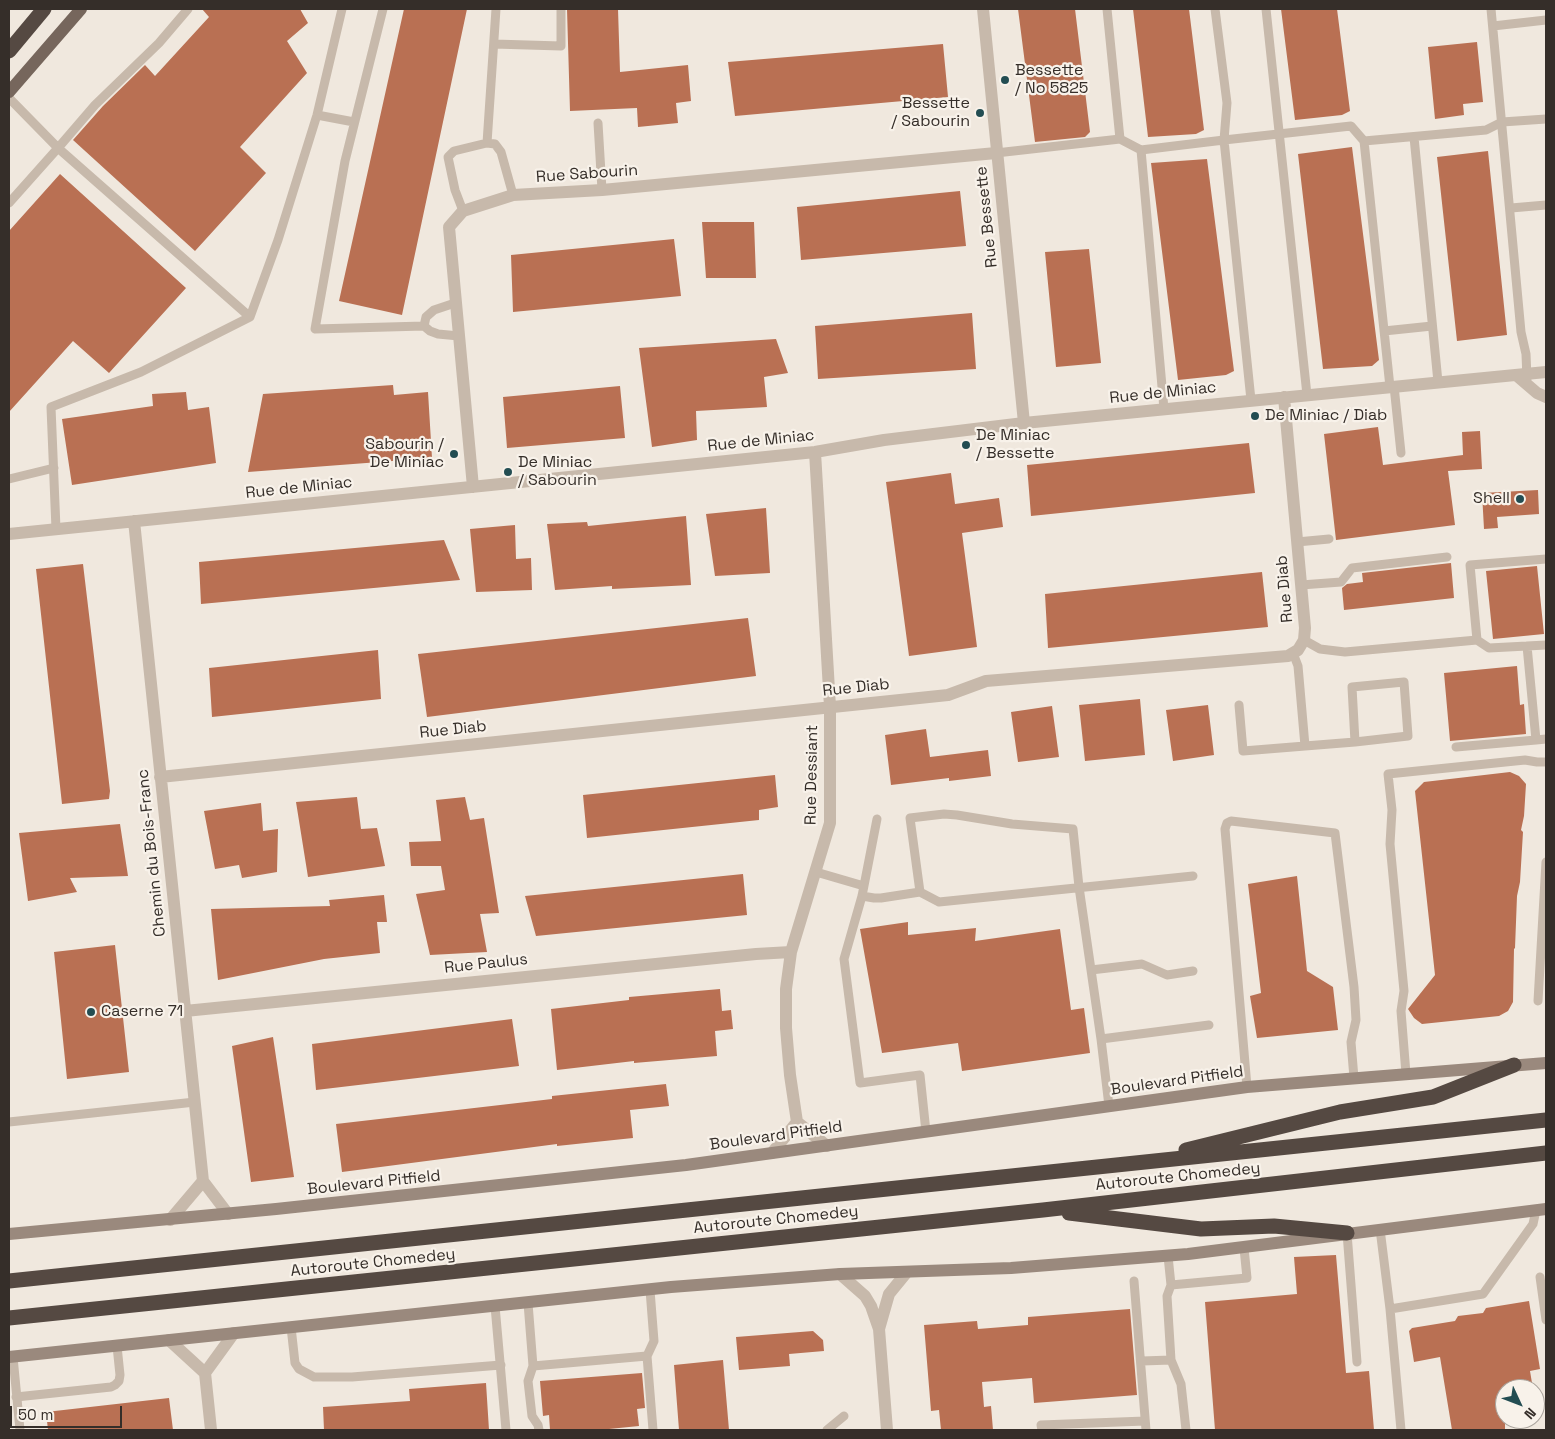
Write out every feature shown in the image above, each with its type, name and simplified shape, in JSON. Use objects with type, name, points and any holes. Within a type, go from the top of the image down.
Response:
[{"type":"highway","points":[[9,52],[44,9]]},
{"type":"highway","points":[[1128,1164],[1340,1112],[1433,1097],[1514,1065]]},
{"type":"highway","name":"Autoroute Chomedey","points":[[12,1280],[1546,1120]]},
{"type":"highway","name":"Autoroute Chomedey","points":[[9,1318],[1043,1210],[1546,1153]]},
{"type":"highway","points":[[1043,1210],[1201,1229],[1274,1226],[1347,1233]]},
{"type":"main road","points":[[9,92],[81,9]]},
{"type":"main road","name":"Boulevard Pitfield","points":[[9,1234],[170,1220],[590,1176],[827,1146],[1247,1087],[1546,1062]]},
{"type":"main road","points":[[11,1357],[680,1286],[840,1274],[1034,1266],[1168,1256],[1541,1210]]},
{"type":"street","name":"Rue Bessette","points":[[983,9],[1024,423]]},
{"type":"street","name":"Rue Sabourin","points":[[463,211],[512,195],[602,190],[996,153]]},
{"type":"street","points":[[463,211],[448,227],[472,487]]},
{"type":"street","name":"Rue de Miniac","points":[[9,534],[815,452],[894,438],[1024,423],[1438,382],[1524,378],[1546,372]]},
{"type":"street","points":[[1524,378],[1537,393],[1546,397]]},
{"type":"street","name":"Rue Diab","points":[[160,777],[948,694],[986,681],[1288,656],[1298,650],[1304,640],[1305,628],[1284,397]]},
{"type":"street","name":"Rue Dessiant","points":[[797,1122],[786,1028],[786,988],[791,952],[830,823],[830,706],[815,452]]},
{"type":"street","name":"Chemin du Bois-Franc","points":[[134,521],[203,1181]]},
{"type":"street","name":"Rue Paulus","points":[[185,1011],[791,952]]},
{"type":"street","points":[[772,1153],[797,1122],[827,1146]]},
{"type":"street","points":[[170,1220],[203,1181],[228,1214]]},
{"type":"street","points":[[879,1329],[884,1306],[889,1294],[907,1272]]},
{"type":"street","points":[[840,1274],[865,1296],[871,1306],[879,1329],[887,1430]]},
{"type":"street","points":[[210,1430],[205,1373],[234,1333]]},
{"type":"street","points":[[169,1340],[205,1373]]},
{"type":"lane","points":[[9,202],[95,106],[159,43],[188,9]]},
{"type":"lane","points":[[56,529],[51,407],[141,372],[250,317],[278,240],[317,115],[342,9]]},
{"type":"lane","points":[[383,9],[345,161],[315,329],[424,326],[430,332],[458,336]]},
{"type":"lane","points":[[487,144],[496,9]]},
{"type":"lane","points":[[494,44],[561,46],[561,9]]},
{"type":"lane","points":[[1107,9],[1120,139]]},
{"type":"lane","points":[[1215,9],[1227,103],[1224,140],[1251,400]]},
{"type":"lane","points":[[1266,9],[1307,395]]},
{"type":"lane","points":[[1491,9],[1511,208],[1521,332],[1526,354],[1524,378]]},
{"type":"lane","points":[[1493,26],[1546,20]]},
{"type":"lane","points":[[9,98],[58,148],[250,317]]},
{"type":"lane","points":[[317,115],[354,122]]},
{"type":"lane","points":[[1364,141],[1486,130],[1502,122],[1546,119]]},
{"type":"lane","points":[[598,123],[602,190]]},
{"type":"lane","points":[[996,153],[1120,139],[1141,150],[1351,126],[1364,141],[1384,331],[1401,454]]},
{"type":"lane","points":[[1414,137],[1438,382]]},
{"type":"lane","points":[[463,211],[454,190],[448,157],[454,151],[495,144],[501,152],[512,195]]},
{"type":"lane","points":[[1141,150],[1164,409]]},
{"type":"lane","points":[[1511,208],[1546,205]]},
{"type":"lane","points":[[424,326],[426,317],[434,310],[456,303]]},
{"type":"lane","points":[[1384,331],[1432,326]]},
{"type":"lane","points":[[9,479],[54,468]]},
{"type":"lane","points":[[1297,542],[1329,539]]},
{"type":"lane","points":[[1301,585],[1341,582],[1352,568],[1446,557]]},
{"type":"lane","points":[[1477,640],[1470,565],[1546,559]]},
{"type":"lane","points":[[1304,640],[1320,649],[1345,652],[1477,640],[1489,648],[1546,645]]},
{"type":"lane","points":[[1526,646],[1536,740]]},
{"type":"lane","points":[[1293,653],[1298,666],[1304,746]]},
{"type":"lane","points":[[1239,705],[1243,751],[1355,742],[1408,736],[1404,682],[1352,687],[1355,742]]},
{"type":"lane","points":[[1456,748],[1546,739]]},
{"type":"lane","points":[[1406,1074],[1401,1011],[1404,991],[1390,844],[1392,810],[1388,774],[1525,760],[1546,762]]},
{"type":"lane","points":[[920,892],[910,818],[944,814],[1012,824],[1073,829],[1079,887],[1109,1106]]},
{"type":"lane","points":[[877,819],[863,891],[846,951],[844,965],[860,1083],[920,1075],[926,1132]]},
{"type":"lane","points":[[1247,1087],[1225,829],[1231,821],[1335,833],[1354,987],[1356,1020],[1351,1042],[1354,1078]]},
{"type":"lane","points":[[1538,1001],[1546,862]]},
{"type":"lane","points":[[816,872],[881,898],[920,892],[939,902],[1193,876]]},
{"type":"lane","points":[[1091,970],[1142,964],[1168,975],[1193,971]]},
{"type":"lane","points":[[1101,1039],[1209,1025]]},
{"type":"lane","points":[[9,1122],[194,1102]]},
{"type":"lane","points":[[1390,1310],[1483,1294],[1541,1210]]},
{"type":"lane","points":[[1380,1229],[1390,1310],[1401,1430]]},
{"type":"lane","points":[[1347,1233],[1357,1362]]},
{"type":"lane","points":[[1170,1285],[1247,1278],[1244,1248]]},
{"type":"lane","points":[[1168,1256],[1170,1285],[1167,1296],[1171,1360],[1182,1384],[1186,1430]]},
{"type":"lane","points":[[1540,1277],[1546,1320]]},
{"type":"lane","points":[[1134,1281],[1142,1361],[1146,1430]]},
{"type":"lane","points":[[650,1290],[654,1341],[646,1356],[653,1430]]},
{"type":"lane","points":[[528,1303],[533,1366],[528,1381],[532,1416],[539,1430]]},
{"type":"lane","points":[[495,1306],[506,1430]]},
{"type":"lane","points":[[291,1327],[295,1363],[299,1369],[314,1377],[352,1377],[501,1365]]},
{"type":"lane","points":[[16,1397],[115,1386],[119,1381],[120,1375],[117,1346]]},
{"type":"lane","points":[[533,1366],[646,1356]]},
{"type":"lane","points":[[11,1357],[20,1430]]},
{"type":"lane","points":[[1142,1361],[1171,1360]]},
{"type":"lane","points":[[827,1430],[844,1416]]},
{"type":"lane","points":[[1042,1430],[1041,1425],[1110,1426],[1145,1420]]},
{"type":"building","points":[[202,9],[300,9],[308,23],[287,41],[307,73],[240,147],[266,173],[195,251],[73,140],[103,106],[145,65],[155,76],[209,17]]},
{"type":"building","points":[[404,9],[467,9],[402,315],[339,301]]},
{"type":"building","points":[[567,9],[618,9],[620,72],[688,65],[691,101],[676,103],[678,123],[638,127],[637,108],[570,111]]},
{"type":"building","points":[[1018,9],[1075,9],[1090,132],[1085,137],[1035,142]]},
{"type":"building","points":[[1133,9],[1189,9],[1204,130],[1196,134],[1148,137]]},
{"type":"building","points":[[1281,9],[1337,9],[1350,111],[1342,115],[1295,120]]},
{"type":"building","points":[[1477,42],[1483,102],[1463,104],[1464,115],[1435,119],[1428,47]]},
{"type":"building","points":[[943,44],[948,97],[735,116],[728,62]]},
{"type":"building","points":[[1352,147],[1379,360],[1372,366],[1323,369],[1298,154]]},
{"type":"building","points":[[1488,151],[1507,335],[1457,341],[1437,157]]},
{"type":"building","points":[[1207,159],[1234,371],[1226,375],[1178,380],[1151,163]]},
{"type":"building","points":[[60,174],[186,288],[109,373],[73,341],[9,412],[9,231]]},
{"type":"building","points":[[960,191],[966,246],[801,260],[797,207]]},
{"type":"building","points":[[702,222],[754,222],[756,278],[706,278]]},
{"type":"building","points":[[674,239],[681,296],[513,312],[511,255]]},
{"type":"building","points":[[1089,249],[1101,363],[1056,367],[1045,252]]},
{"type":"building","points":[[972,313],[976,369],[818,379],[815,326]]},
{"type":"building","points":[[776,339],[788,373],[764,377],[767,407],[696,411],[697,440],[652,447],[639,348]]},
{"type":"building","points":[[393,385],[394,395],[428,392],[432,458],[248,472],[263,394]]},
{"type":"building","points":[[620,386],[625,438],[507,448],[503,397]]},
{"type":"building","points":[[186,392],[188,410],[209,407],[216,463],[72,485],[62,419],[153,406],[152,394]]},
{"type":"building","points":[[1378,427],[1383,465],[1463,455],[1462,432],[1480,431],[1482,469],[1448,471],[1455,525],[1336,540],[1324,434]]},
{"type":"building","points":[[1249,443],[1255,493],[1031,516],[1027,465]]},
{"type":"building","points":[[951,473],[955,504],[999,498],[1003,527],[962,533],[977,647],[909,656],[886,482]]},
{"type":"building","points":[[1538,490],[1539,514],[1497,517],[1498,528],[1484,529],[1482,493]]},
{"type":"building","points":[[766,508],[770,573],[715,576],[706,514]]},
{"type":"building","points":[[686,516],[691,585],[612,589],[612,586],[555,590],[547,524],[587,522],[588,526]]},
{"type":"building","points":[[515,525],[516,559],[531,558],[532,590],[476,592],[470,529]]},
{"type":"building","points":[[444,540],[460,580],[201,604],[199,562]]},
{"type":"building","points":[[1451,563],[1454,598],[1344,610],[1342,588],[1347,584],[1363,582],[1362,573]]},
{"type":"building","points":[[83,564],[110,791],[109,799],[62,804],[36,569]]},
{"type":"building","points":[[1537,566],[1544,634],[1493,639],[1486,571]]},
{"type":"building","points":[[1262,572],[1268,627],[1048,648],[1045,594]]},
{"type":"building","points":[[748,618],[756,676],[427,717],[418,654]]},
{"type":"building","points":[[378,650],[381,699],[212,717],[209,668]]},
{"type":"building","points":[[1517,666],[1520,705],[1524,704],[1526,734],[1450,741],[1444,673]]},
{"type":"building","points":[[1140,699],[1145,755],[1085,761],[1079,705]]},
{"type":"building","points":[[1208,705],[1214,755],[1173,761],[1166,710]]},
{"type":"building","points":[[1052,706],[1059,757],[1018,762],[1011,712]]},
{"type":"building","points":[[926,729],[930,757],[988,750],[991,776],[949,781],[949,778],[891,785],[885,735]]},
{"type":"building","points":[[1510,772],[1519,776],[1526,784],[1521,830],[1523,832],[1520,882],[1517,896],[1513,1002],[1508,1011],[1499,1016],[1422,1024],[1414,1018],[1408,1009],[1435,975],[1415,791],[1424,782]]},
{"type":"building","points":[[775,775],[778,807],[759,810],[759,820],[587,838],[583,795]]},
{"type":"building","points":[[357,797],[361,829],[377,828],[385,866],[308,877],[296,802]]},
{"type":"building","points":[[465,797],[470,820],[484,818],[499,913],[480,914],[487,952],[430,955],[416,894],[445,890],[441,866],[411,866],[409,842],[441,841],[436,800]]},
{"type":"building","points":[[261,803],[263,831],[278,829],[277,872],[242,878],[239,865],[215,869],[204,811]]},
{"type":"building","points":[[120,824],[128,876],[70,878],[77,892],[28,901],[19,833]]},
{"type":"building","points":[[743,874],[747,915],[536,936],[525,896]]},
{"type":"building","points":[[1297,876],[1307,971],[1333,987],[1338,1030],[1257,1038],[1250,996],[1261,993],[1248,884]]},
{"type":"building","points":[[384,895],[387,922],[377,922],[380,953],[324,959],[218,980],[211,909],[330,906],[329,900]]},
{"type":"building","points":[[908,922],[908,935],[976,928],[975,941],[1060,929],[1071,1010],[1084,1008],[1090,1053],[962,1071],[958,1043],[882,1053],[860,929]]},
{"type":"building","name":"Caserne 71","points":[[115,945],[129,1072],[67,1079],[54,952]]},
{"type":"building","points":[[720,989],[722,1011],[731,1010],[733,1029],[715,1031],[717,1056],[634,1063],[634,1061],[557,1070],[551,1009],[629,1000],[629,997]]},
{"type":"building","points":[[512,1019],[519,1066],[316,1090],[312,1044]]},
{"type":"building","points":[[273,1037],[294,1177],[251,1182],[232,1046]]},
{"type":"building","points":[[666,1084],[669,1106],[630,1110],[633,1138],[557,1146],[557,1144],[342,1172],[336,1124],[552,1099],[552,1096]]},
{"type":"building","points":[[1336,1255],[1346,1373],[1369,1371],[1374,1430],[1215,1430],[1205,1302],[1297,1294],[1294,1257]]},
{"type":"building","points":[[1529,1301],[1540,1369],[1530,1371],[1531,1379],[1495,1379],[1495,1429],[1505,1430],[1452,1430],[1440,1357],[1414,1362],[1409,1331],[1412,1328],[1455,1321],[1458,1316],[1483,1313],[1486,1308]]},
{"type":"building","points":[[1130,1309],[1137,1395],[1034,1403],[1032,1378],[982,1382],[984,1407],[991,1406],[993,1430],[941,1430],[939,1410],[931,1411],[924,1325],[977,1321],[978,1329],[1028,1325],[1028,1317]]},
{"type":"building","points":[[813,1331],[823,1340],[824,1351],[789,1354],[790,1366],[739,1370],[736,1337]]},
{"type":"building","points":[[723,1360],[729,1430],[679,1430],[674,1365]]},
{"type":"building","points":[[642,1373],[645,1408],[637,1409],[639,1426],[609,1430],[550,1430],[549,1415],[543,1416],[540,1381]]},
{"type":"building","points":[[486,1383],[489,1430],[324,1430],[323,1407],[410,1401],[409,1389]]},
{"type":"building","points":[[169,1398],[173,1430],[48,1430],[46,1412]]},
{"type":"place","name":"Bessette / No 5825","points":[[1005,80]]},
{"type":"place","name":"Bessette / Sabourin","points":[[980,113]]},
{"type":"place","name":"De Miniac / Diab","points":[[1255,416]]},
{"type":"place","name":"De Miniac / Bessette","points":[[966,445]]},
{"type":"place","name":"Sabourin / De Miniac","points":[[454,454]]},
{"type":"place","name":"De Miniac / Sabourin","points":[[508,472]]},
{"type":"place","name":"Shell","points":[[1520,499]]},
{"type":"place","name":"Caserne 71","points":[[91,1012]]}]
